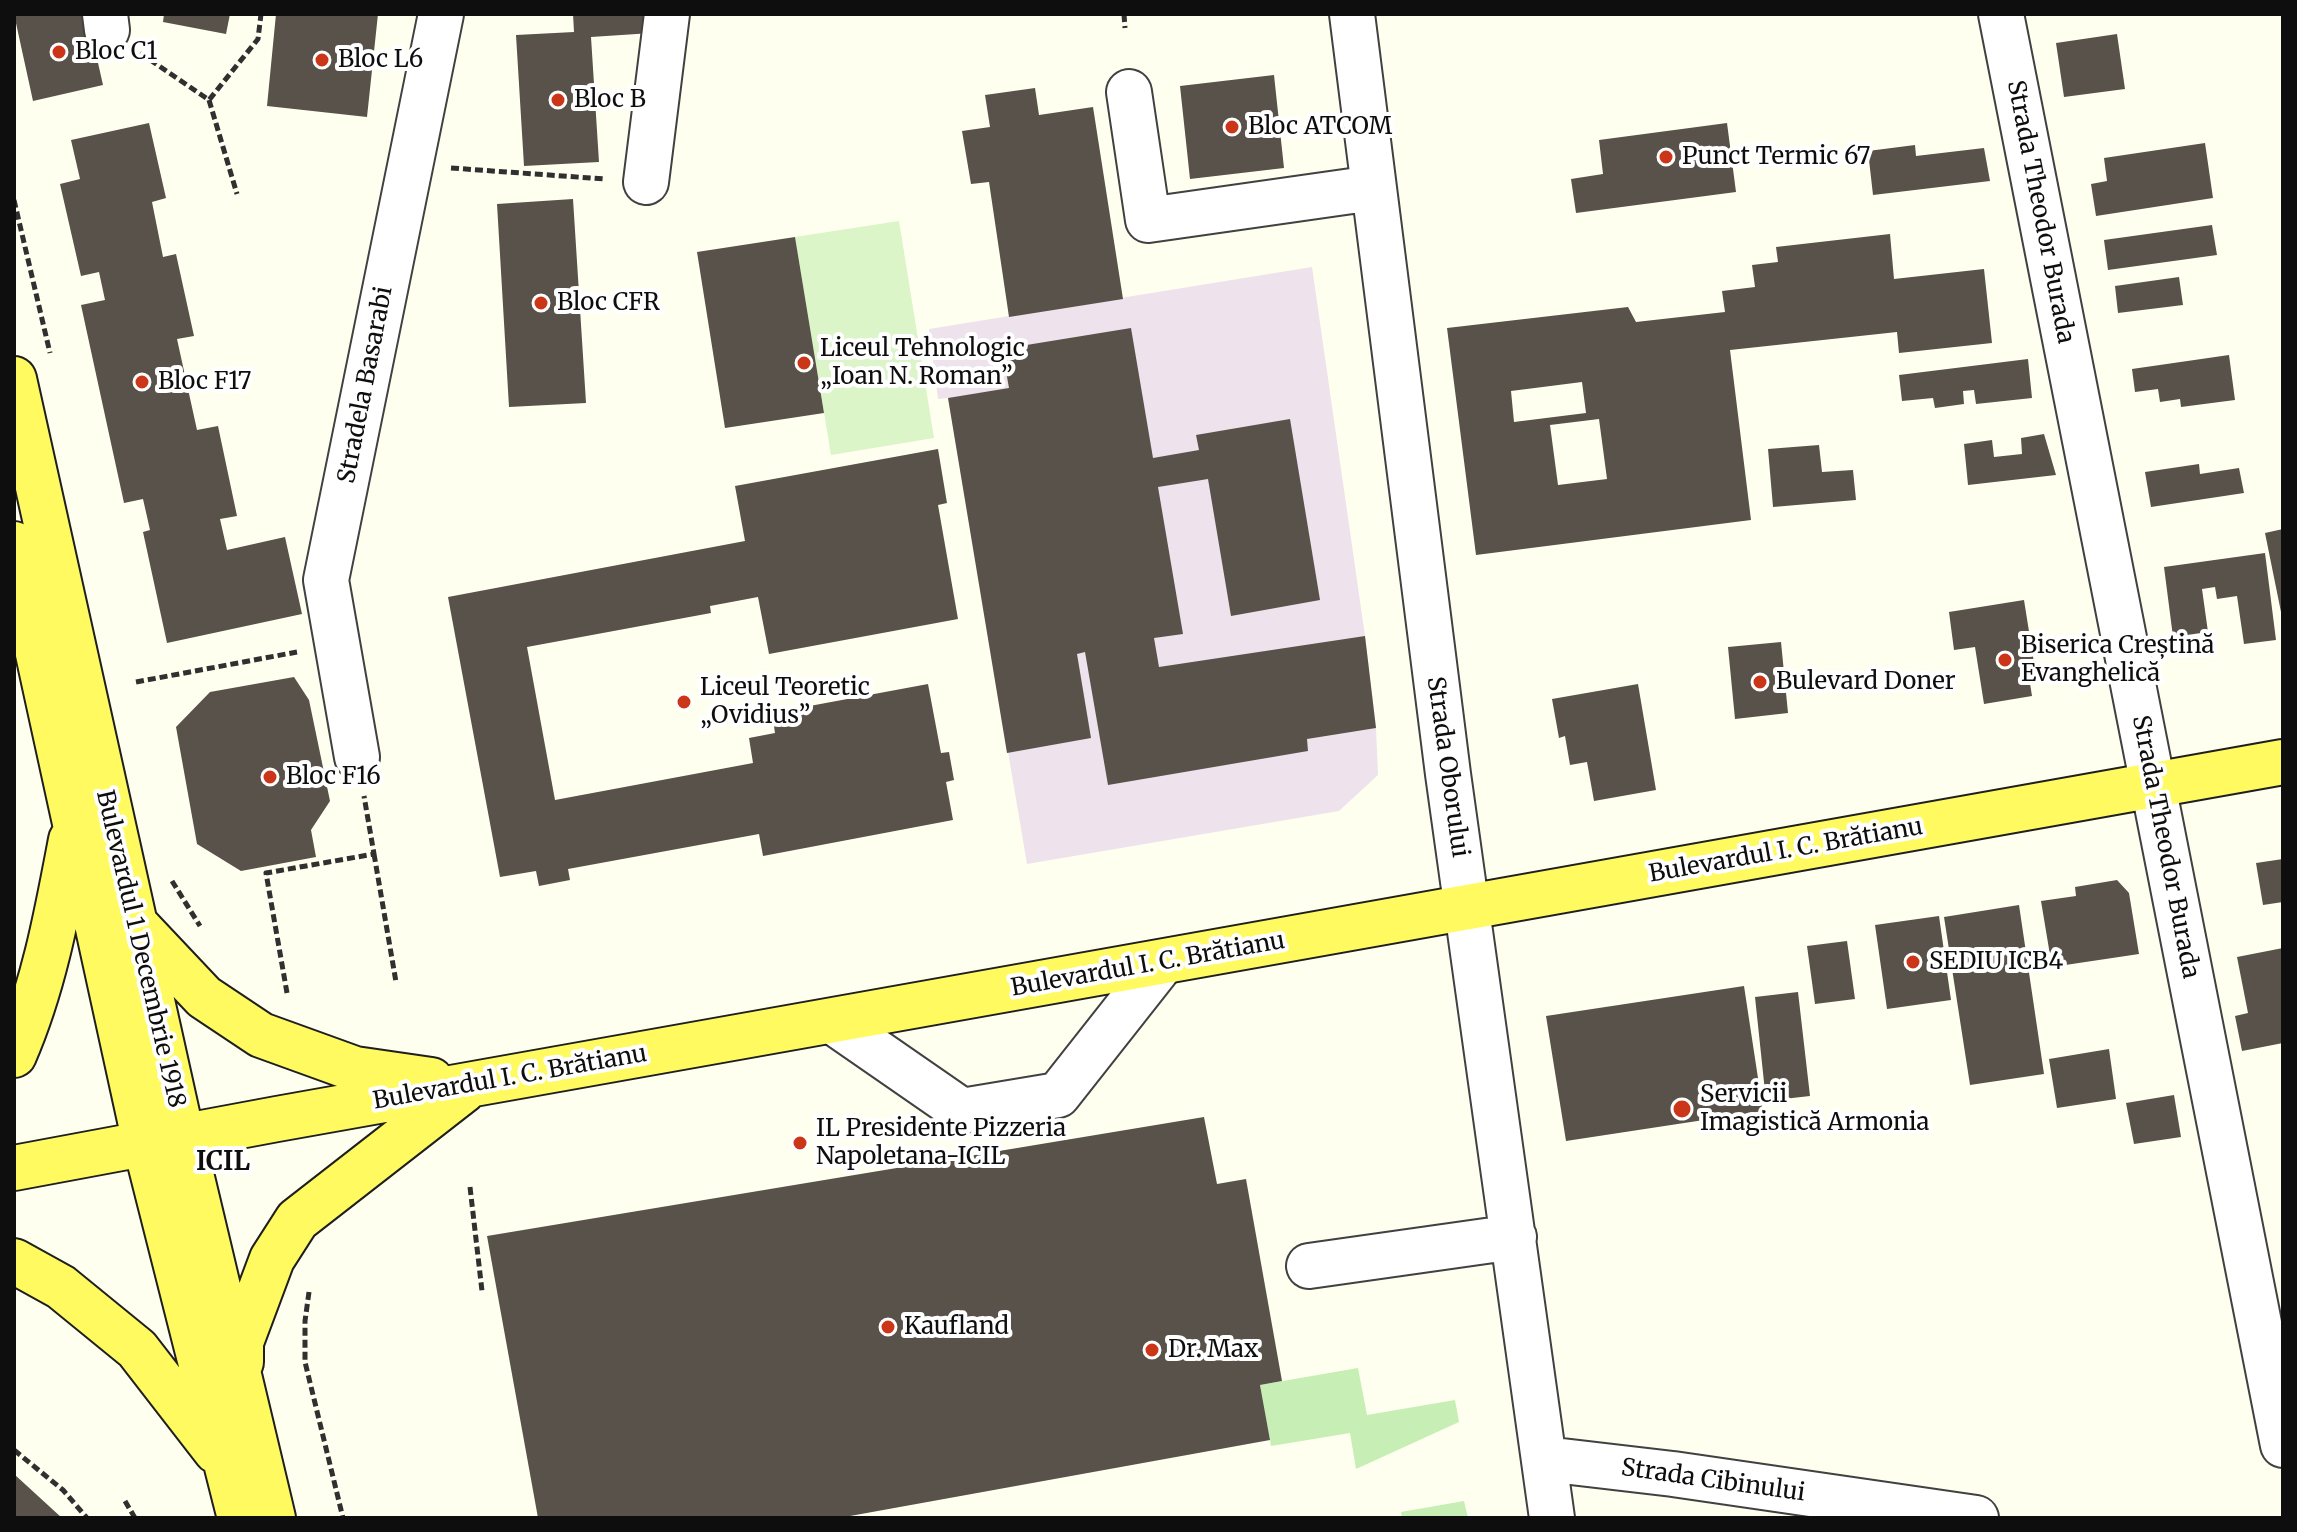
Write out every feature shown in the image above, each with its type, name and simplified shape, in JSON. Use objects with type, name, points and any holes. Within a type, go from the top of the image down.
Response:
[{"type":"main road","name":"Bulevardul 1 Decembrie 1918","points":[[33,373],[134,922],[164,1140],[240,1518]]},
{"type":"main road","name":"Bulevardul 1 Decembrie 1918","points":[[14,544],[75,822],[164,1140],[241,1380],[273,1518]]},
{"type":"main road","name":"Bulevardul I. C. Brătianu","points":[[14,1168],[2283,762]]},
{"type":"main road","points":[[14,1055],[28,1023],[50,949],[75,822]]},
{"type":"main road","points":[[134,922],[204,997],[261,1035],[355,1069],[469,1086]]},
{"type":"main road","points":[[241,1380],[241,1342],[272,1259],[297,1220],[469,1086]]},
{"type":"main road","points":[[14,1261],[61,1287],[137,1349],[227,1464]]},
{"type":"street","name":"Stradela Basarabi","points":[[357,757],[326,580],[441,14]]},
{"type":"street","points":[[646,182],[667,14]]},
{"type":"street","name":"Strada Oborului","points":[[1352,14],[1466,907],[1552,1518]]},
{"type":"street","name":"Strada Theodor Burada","points":[[2001,14],[2283,1445]]},
{"type":"street","points":[[1129,92],[1148,220],[1373,188]]},
{"type":"street","points":[[832,1021],[962,1111],[1058,1095],[1162,963]]},
{"type":"street","points":[[1309,1266],[1514,1237]]},
{"type":"street","name":"Strada Cibinului","points":[[1545,1459],[1673,1474],[1976,1518]]},
{"type":"path","points":[[209,100],[258,39],[261,14]]},
{"type":"path","points":[[1124,14],[1125,28]]},
{"type":"path","points":[[106,22],[209,100],[237,194]]},
{"type":"path","points":[[410,165],[646,182]]},
{"type":"path","points":[[14,200],[33,373]]},
{"type":"path","points":[[136,682],[338,644]]},
{"type":"path","points":[[357,757],[396,982]]},
{"type":"path","points":[[287,993],[266,873],[374,854]]},
{"type":"path","points":[[170,877],[208,937]]},
{"type":"path","points":[[470,1187],[482,1291]]},
{"type":"path","points":[[310,1281],[305,1321],[305,1362],[343,1518]]},
{"type":"path","points":[[14,1450],[63,1490],[87,1518]]},
{"type":"path","points":[[125,1501],[135,1518]]},
{"type":"shaded area","points":[[1312,267],[1365,636],[1378,775],[1339,811],[1027,864],[948,398],[938,399],[929,329]]},
{"type":"green space","points":[[899,221],[934,438],[831,455],[795,237]]},
{"type":"green space","points":[[1358,1368],[1367,1415],[1455,1400],[1459,1422],[1356,1469],[1350,1433],[1271,1446],[1260,1385]]},
{"type":"green space","points":[[1464,1501],[1468,1518],[1402,1518],[1401,1512]]},
{"type":"building","name":"Bloc C1","points":[[14,14],[87,14],[103,85],[33,101]]},
{"type":"building","points":[[164,14],[230,14],[226,34],[163,22]]},
{"type":"building","name":"Bloc L6","points":[[276,14],[378,14],[367,117],[267,106]]},
{"type":"building","name":"Bloc B","points":[[573,14],[650,14],[652,33],[591,37],[599,162],[524,166],[516,35],[574,32]]},
{"type":"building","points":[[2117,34],[2125,89],[2064,97],[2056,43]]},
{"type":"building","name":"Bloc ATCOM","points":[[1274,75],[1284,168],[1190,179],[1180,86]]},
{"type":"building","points":[[1035,88],[1039,115],[1093,107],[1123,299],[1009,317],[989,182],[971,184],[962,131],[990,127],[985,95]]},
{"type":"building","name":"Bloc F17","points":[[149,123],[166,198],[152,202],[163,257],[176,254],[194,336],[177,339],[197,430],[218,426],[237,516],[220,519],[227,550],[285,537],[302,614],[167,643],[143,532],[150,530],[143,499],[124,503],[81,305],[105,300],[99,272],[81,276],[60,184],[80,179],[71,140]]},
{"type":"building","name":"Punct Termic 67","points":[[1727,123],[1736,192],[1576,213],[1571,179],[1603,174],[1599,140]]},
{"type":"building","points":[[2205,143],[2213,198],[2096,216],[2091,184],[2107,181],[2104,158]]},
{"type":"building","points":[[1915,145],[1916,156],[1984,148],[1990,181],[1873,195],[1868,151]]},
{"type":"building","name":"Bloc CFR","points":[[573,199],[586,403],[509,407],[497,204]]},
{"type":"building","points":[[2212,225],[2217,255],[2108,270],[2104,240]]},
{"type":"building","points":[[1890,234],[1894,279],[1984,269],[1992,343],[1899,353],[1897,332],[1730,350],[1751,520],[1476,555],[1447,328],[1628,307],[1636,322],[1725,312],[1722,291],[1755,287],[1752,265],[1778,262],[1776,247]],"holes":[[[1582,382],[1586,413],[1514,422],[1511,391]],[[1599,419],[1607,479],[1558,485],[1550,425]]]},
{"type":"building","points":[[795,237],[824,413],[725,428],[697,252]]},
{"type":"building","points":[[2179,277],[2183,305],[2118,313],[2115,286]]},
{"type":"building","points":[[1131,328],[1153,458],[1199,450],[1196,435],[1290,419],[1320,600],[1231,616],[1208,479],[1158,487],[1183,634],[1154,638],[1159,667],[1365,636],[1376,728],[1307,739],[1308,751],[1108,785],[1085,652],[1077,654],[1091,738],[1007,753],[948,398],[1009,388],[1002,349]]},
{"type":"building","points":[[2229,355],[2235,400],[2181,407],[2180,399],[2160,402],[2158,389],[2135,392],[2132,369]]},
{"type":"building","points":[[2028,359],[2032,398],[1976,404],[1974,390],[1963,391],[1964,404],[1935,408],[1933,398],[1902,401],[1899,375]]},
{"type":"building","points":[[2044,434],[2056,475],[1968,485],[1964,444],[1992,440],[1994,457],[2022,454],[2021,438]]},
{"type":"building","points":[[1819,445],[1822,472],[1853,470],[1856,500],[1773,507],[1768,449]]},
{"type":"building","points":[[938,449],[947,503],[938,505],[958,619],[769,654],[758,597],[710,606],[711,613],[527,647],[555,800],[753,763],[749,738],[775,733],[772,713],[928,684],[941,753],[949,752],[954,780],[946,782],[953,820],[763,856],[759,834],[568,869],[570,880],[539,886],[536,871],[500,877],[448,597],[745,541],[735,486]]},
{"type":"building","points":[[2199,464],[2200,474],[2239,468],[2244,493],[2151,507],[2145,472]]},
{"type":"building","points":[[2283,529],[2283,616],[2282,617],[2265,533]]},
{"type":"building","points":[[2265,553],[2276,640],[2244,644],[2237,596],[2217,599],[2215,587],[2202,589],[2208,632],[2173,637],[2164,567]]},
{"type":"building","name":"Biserica Creștină Evanghelică","points":[[2024,600],[2035,669],[2028,671],[2032,696],[1984,704],[1975,647],[1954,650],[1949,612]]},
{"type":"building","points":[[1781,642],[1788,713],[1735,719],[1728,647]]},
{"type":"building","points":[[294,677],[309,700],[330,801],[311,830],[316,857],[241,871],[197,844],[176,727],[210,692]]},
{"type":"building","points":[[1638,684],[1656,790],[1594,801],[1587,762],[1570,765],[1565,736],[1559,738],[1552,699]]},
{"type":"building","points":[[2283,859],[2283,902],[2263,905],[2256,863]]},
{"type":"building","points":[[2117,880],[2129,893],[2139,954],[2052,967],[2041,901],[2076,896],[2075,887]]},
{"type":"building","points":[[2019,905],[2044,1074],[1970,1085],[1944,917]]},
{"type":"building","name":"SEDIU ICB4","points":[[1939,916],[1951,1000],[1887,1009],[1875,925]]},
{"type":"building","points":[[1847,941],[1855,999],[1815,1004],[1807,946]]},
{"type":"building","points":[[2283,948],[2283,1043],[2242,1051],[2235,1016],[2248,1013],[2237,957]]},
{"type":"building","points":[[1744,986],[1763,1111],[1566,1141],[1546,1016]]},
{"type":"building","points":[[1798,992],[1810,1096],[1766,1101],[1755,997]]},
{"type":"building","points":[[2109,1049],[2116,1099],[2057,1108],[2049,1059]]},
{"type":"building","points":[[2174,1095],[2181,1137],[2134,1144],[2126,1103]]},
{"type":"building","name":"Kaufland","points":[[1204,1117],[1217,1184],[1246,1179],[1282,1381],[1260,1385],[1270,1440],[839,1518],[538,1518],[487,1236]]},
{"type":"building","points":[[14,1474],[62,1518],[14,1518]]},
{"type":"place","name":"Bloc C1","points":[[59,52]]},
{"type":"place","name":"Bloc L6","points":[[322,60]]},
{"type":"place","name":"Bloc B","points":[[558,100]]},
{"type":"place","name":"Bloc ATCOM","points":[[1232,127]]},
{"type":"place","name":"Punct Termic 67","points":[[1666,157]]},
{"type":"place","name":"Bloc CFR","points":[[541,303]]},
{"type":"place","name":"Liceul Tehnologic „Ioan N. Roman”","points":[[804,363]]},
{"type":"place","name":"Bloc F17","points":[[142,382]]},
{"type":"place","name":"Biserica Creștină Evanghelică","points":[[2005,660]]},
{"type":"place","name":"Bulevard Doner","points":[[1760,682]]},
{"type":"place","name":"Liceul Teoretic „Ovidius”","points":[[684,702]]},
{"type":"place","name":"Bloc F16","points":[[270,777]]},
{"type":"place","name":"SEDIU ICB4","points":[[1913,962]]},
{"type":"place","name":"Servicii Imagistică Armonia","points":[[1682,1109]]},
{"type":"place","name":"IL Presidente Pizzeria Napoletana-ICIL","points":[[800,1143]]},
{"type":"place","name":"Kaufland","points":[[888,1327]]},
{"type":"place","name":"Dr. Max","points":[[1152,1350]]},
{"type":"district","name":"ICIL","points":[[223,1163]]}]
